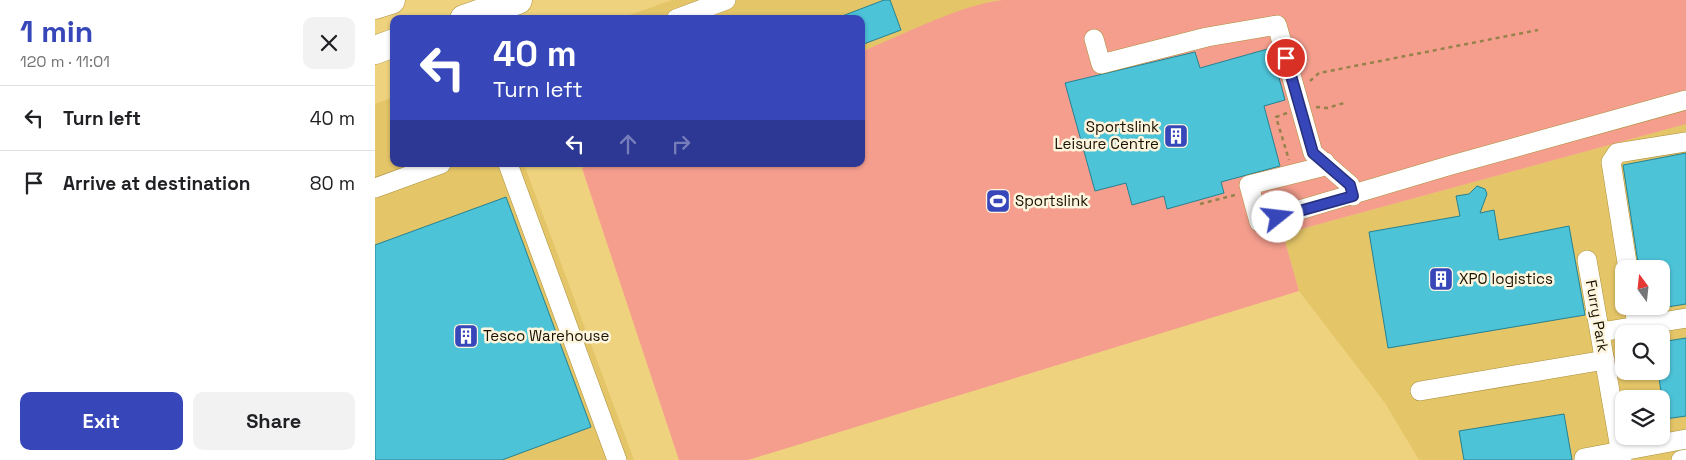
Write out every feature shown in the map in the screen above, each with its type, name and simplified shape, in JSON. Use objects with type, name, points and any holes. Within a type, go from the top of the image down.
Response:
[{"type":"highway","points":[[375,5],[391,0]]},
{"type":"highway","points":[[475,15],[518,0]]},
{"type":"highway","points":[[375,50],[390,44]]},
{"type":"lane","points":[[687,15],[726,0]]},
{"type":"lane","points":[[1094,39],[1101,64],[1207,37],[1277,24],[1313,153],[1350,185],[1353,196]]},
{"type":"lane","points":[[1325,162],[1321,167],[1249,186],[1259,222],[1353,196],[1448,166],[1686,100]]},
{"type":"lane","points":[[1627,260],[1611,162],[1617,153],[1686,142]]},
{"type":"lane","points":[[375,188],[433,167]]},
{"type":"lane","points":[[509,167],[617,460]]},
{"type":"lane","name":"Furry Park","points":[[1587,260],[1622,456]]},
{"type":"lane","points":[[1643,325],[1686,318]]},
{"type":"lane","points":[[1601,332],[1615,330]]},
{"type":"lane","points":[[1419,391],[1605,360]]},
{"type":"lane","points":[[1584,458],[1622,456],[1634,447],[1686,439]]},
{"type":"lane","points":[[1681,460],[1686,459]]},
{"type":"path","points":[[1308,84],[1312,77],[1319,73],[1538,30]]},
{"type":"path","points":[[1200,204],[1250,191]]},
{"type":"shaded area","points":[[672,0],[1003,0],[992,1],[952,15],[865,50],[865,15],[629,15]]},
{"type":"shaded area","name":"Sportslink","points":[[1003,0],[1686,0],[1686,124],[1283,234],[1299,291],[748,460],[679,460],[582,168],[865,167],[865,50],[950,14]]},
{"type":"shaded area","name":"Tesco Warehouse","points":[[390,98],[390,167],[525,167],[634,460],[375,460],[375,104]]},
{"type":"shaded area","points":[[1686,124],[1686,460],[1419,460],[1385,403],[1299,291],[1283,234]]},
{"type":"building","points":[[884,0],[890,0],[901,30],[865,44],[865,15],[845,15]]},
{"type":"building","name":"Sportslink Leisure Centre","points":[[1271,48],[1285,100],[1264,106],[1280,166],[1221,182],[1224,193],[1167,209],[1164,196],[1132,205],[1126,183],[1095,191],[1065,83],[1195,52],[1200,68]]},
{"type":"building","points":[[1686,153],[1686,304],[1670,307],[1670,260],[1638,260],[1623,165]]},
{"type":"building","name":"XPO logistics","points":[[1477,186],[1485,189],[1487,194],[1480,213],[1494,210],[1499,240],[1569,226],[1585,315],[1388,348],[1369,232],[1460,216],[1456,196],[1469,194]]},
{"type":"building","name":"Tesco Warehouse","points":[[506,197],[591,427],[502,460],[375,460],[375,245]]},
{"type":"building","points":[[1686,338],[1686,416],[1670,418],[1670,390],[1661,390],[1659,380],[1670,380],[1670,341]]},
{"type":"building","points":[[1564,414],[1572,460],[1464,460],[1459,431]]},
{"type":"place","name":"Sportslink Leisure Centre","points":[[1176,136]]},
{"type":"place","name":"Sportslink","points":[[998,201]]},
{"type":"place","name":"XPO logistics","points":[[1441,279]]},
{"type":"place","name":"Tesco Warehouse","points":[[466,336]]},
{"type":"route","points":[[1278,217],[1353,196],[1350,185],[1313,153],[1286,58]]}]
